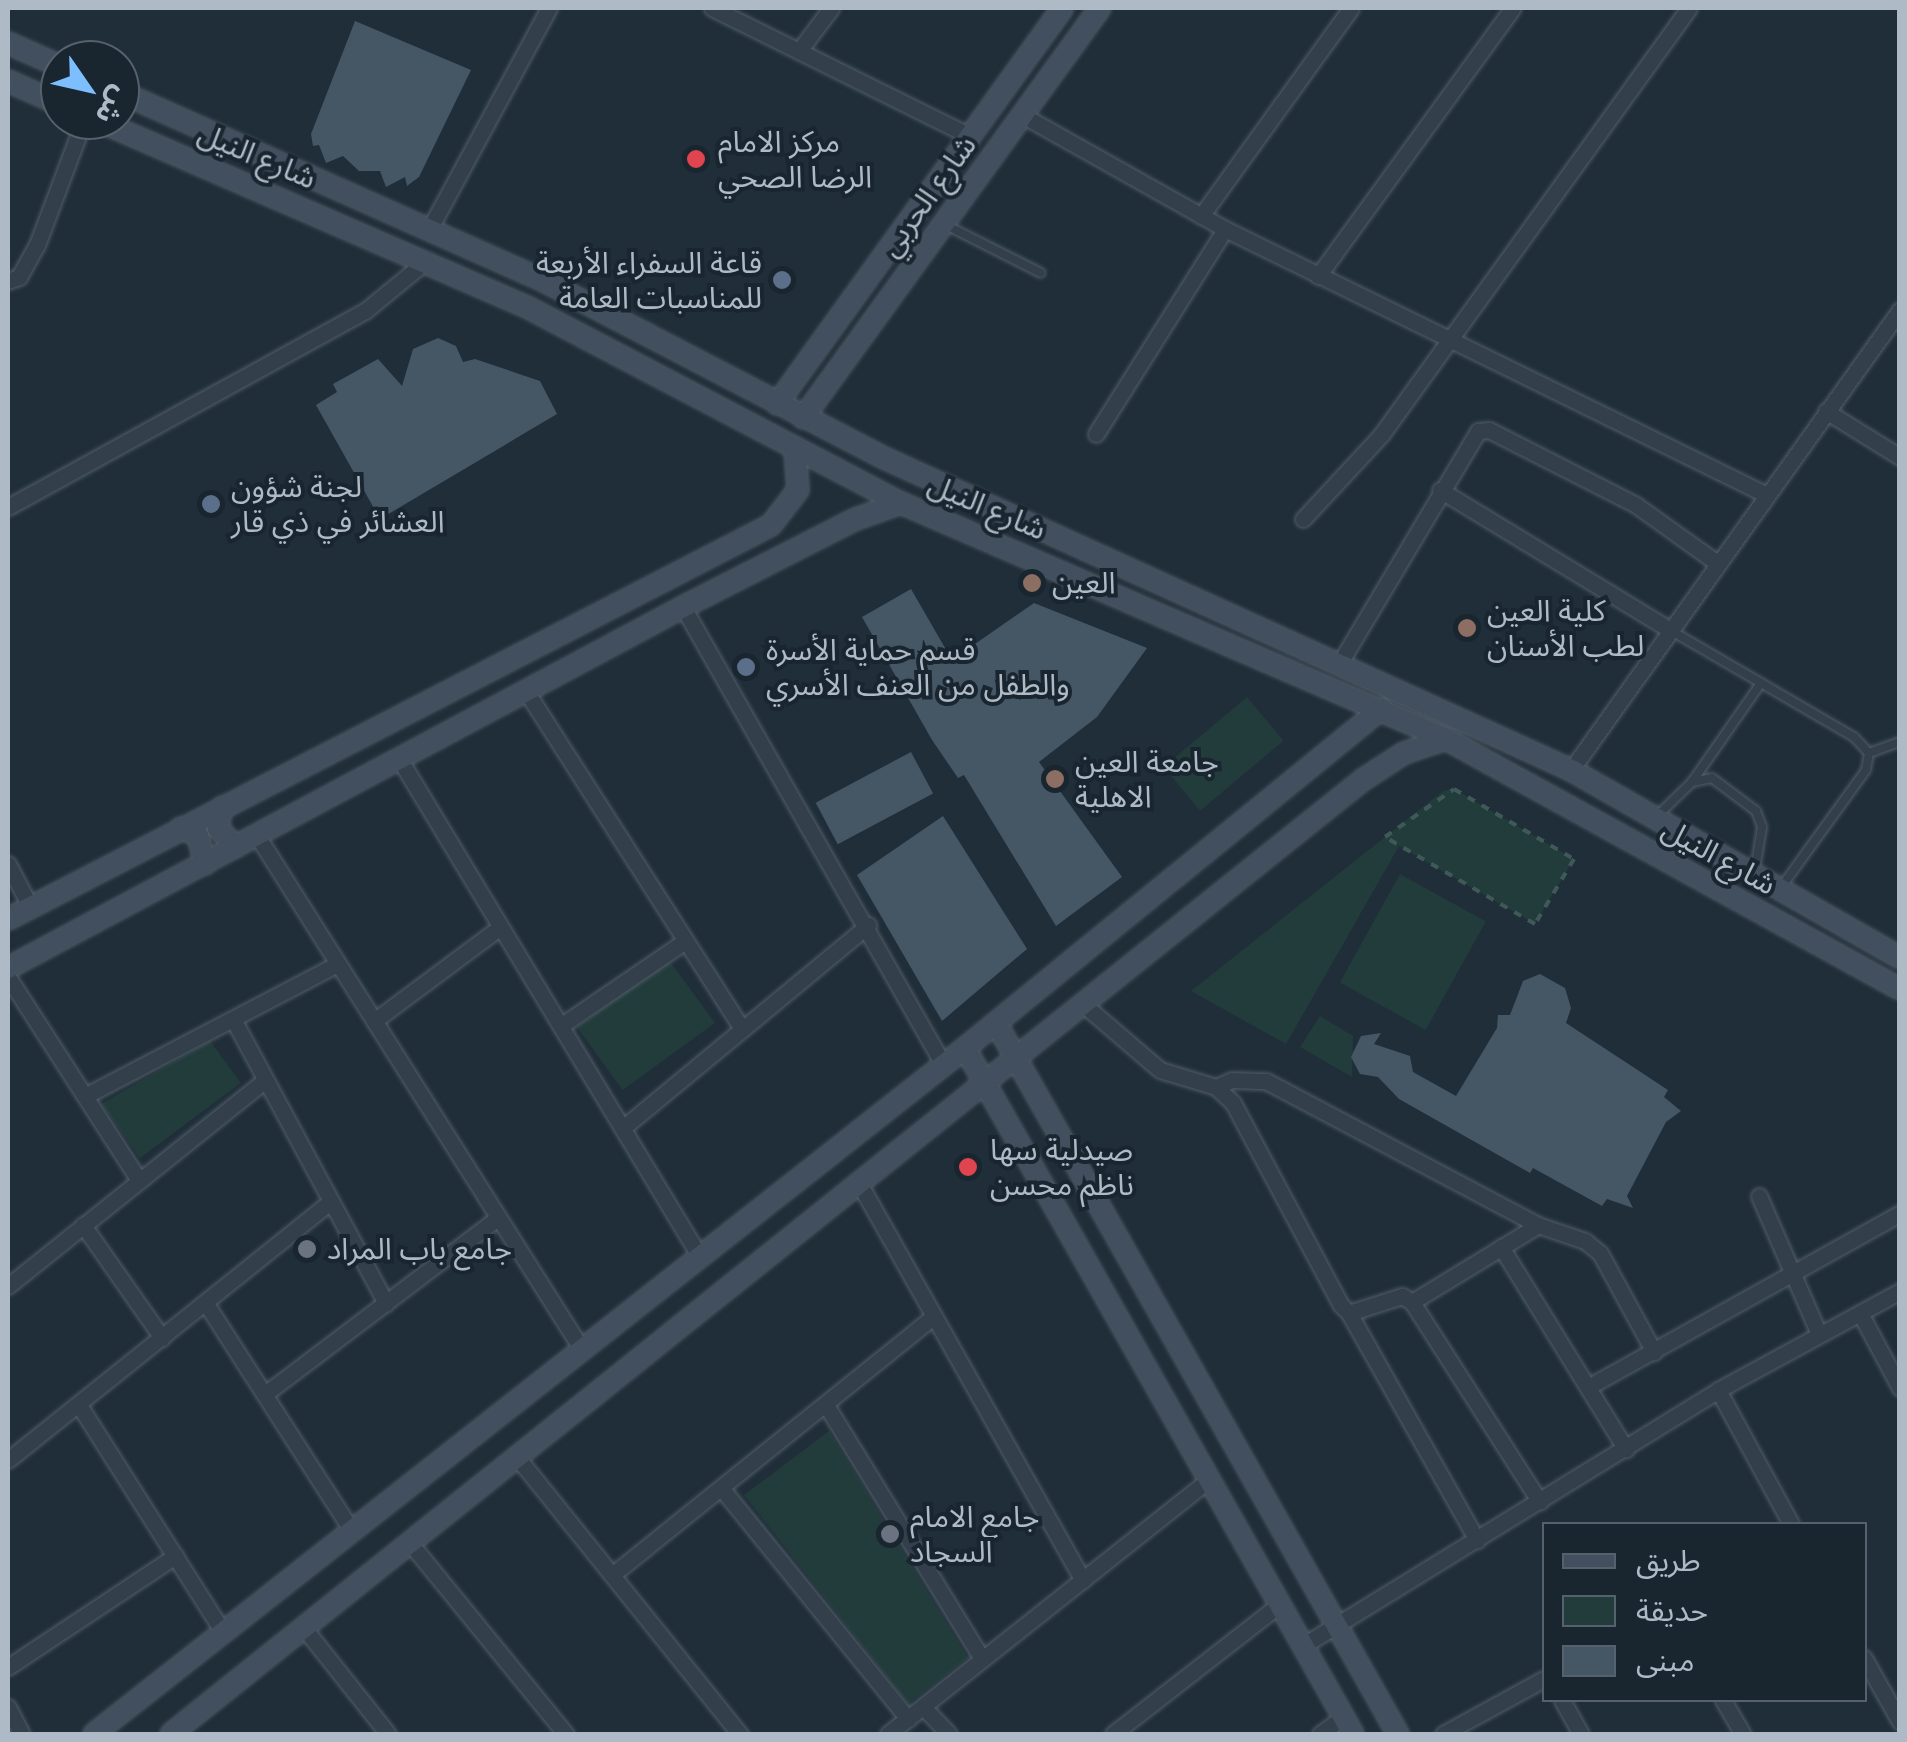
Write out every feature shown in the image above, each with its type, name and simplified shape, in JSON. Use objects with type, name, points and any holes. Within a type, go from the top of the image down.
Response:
[{"type":"main road","name":"شارع الحربي","points":[[777,404],[1063,8]]},
{"type":"main road","name":"شارع الحربي","points":[[803,418],[1100,8]]},
{"type":"main road","points":[[8,43],[40,57]]},
{"type":"main road","points":[[8,81],[40,95]]},
{"type":"main road","points":[[140,101],[546,282],[803,418],[1341,661],[1571,770],[1900,958]]},
{"type":"main road","name":"شارع النيل","points":[[140,138],[529,308],[901,503],[1446,739],[1900,989]]},
{"type":"main road","points":[[529,308],[546,282]]},
{"type":"main road","points":[[800,373],[806,390],[822,390]]},
{"type":"main road","points":[[8,919],[771,525],[798,490],[796,448]]},
{"type":"main road","points":[[8,968],[682,607],[856,518],[901,503]]},
{"type":"main road","points":[[94,1734],[965,1048],[1381,708]]},
{"type":"main road","points":[[170,1734],[1364,779],[1404,754],[1446,739]]},
{"type":"main road","points":[[222,807],[218,828],[236,847]]},
{"type":"main road","points":[[180,828],[198,836],[205,864]]},
{"type":"main road","points":[[1763,916],[1779,889]]},
{"type":"main road","points":[[996,1023],[1398,1734]]},
{"type":"main road","points":[[965,1048],[1348,1726]]},
{"type":"street","points":[[430,228],[549,8]]},
{"type":"street","points":[[712,8],[970,136]]},
{"type":"street","points":[[799,51],[831,8]]},
{"type":"street","points":[[1202,216],[1351,8]]},
{"type":"street","points":[[1318,276],[1513,8]]},
{"type":"street","points":[[1303,520],[1345,478],[1453,339],[1685,9]]},
{"type":"street","points":[[1022,116],[1225,229],[1765,494]]},
{"type":"street","points":[[8,281],[20,277],[37,245],[76,140]]},
{"type":"street","points":[[1096,434],[1225,229]]},
{"type":"street","points":[[8,507],[365,311],[426,260]]},
{"type":"street","points":[[1571,770],[1900,310]]},
{"type":"street","points":[[1826,411],[1900,457]]},
{"type":"street","points":[[1341,661],[1470,439],[1489,430],[1636,505],[1717,562]]},
{"type":"street","points":[[1440,490],[1670,630]]},
{"type":"street","points":[[682,607],[868,925],[943,1064]]},
{"type":"street","points":[[526,692],[742,1029]]},
{"type":"street","points":[[400,760],[700,1257]]},
{"type":"street","points":[[258,837],[581,1348]]},
{"type":"street","points":[[8,864],[30,906]]},
{"type":"street","points":[[624,1127],[868,925]]},
{"type":"street","points":[[374,1021],[500,927]]},
{"type":"street","points":[[562,1025],[685,941]]},
{"type":"street","points":[[84,1096],[338,964]]},
{"type":"street","points":[[8,978],[139,1180]]},
{"type":"street","points":[[1083,1004],[1160,1070],[1216,1087],[1233,1103],[1478,1540]]},
{"type":"street","points":[[232,1018],[386,1303]]},
{"type":"street","points":[[9,1282],[266,1080]]},
{"type":"street","points":[[1216,1087],[1232,1080],[1266,1081],[1538,1225],[1600,1253],[1654,1352]]},
{"type":"street","points":[[859,1183],[1082,1580]]},
{"type":"street","points":[[1759,1196],[1819,1334]]},
{"type":"street","points":[[8,1460],[331,1201]]},
{"type":"street","points":[[1588,1387],[1900,1212]]},
{"type":"street","points":[[266,1394],[498,1218]]},
{"type":"street","points":[[83,1225],[162,1338]]},
{"type":"street","points":[[1412,1302],[1538,1225]]},
{"type":"street","points":[[1501,1247],[1626,1450]]},
{"type":"street","points":[[1304,1644],[1626,1450],[1718,1390],[1900,1291]]},
{"type":"street","points":[[1349,1314],[1402,1296],[1412,1302],[1540,1502]]},
{"type":"street","points":[[205,1302],[351,1529]]},
{"type":"street","points":[[1860,1312],[1900,1388]]},
{"type":"street","points":[[612,1575],[934,1316]]},
{"type":"street","points":[[1718,1390],[1790,1522]]},
{"type":"street","points":[[79,1405],[222,1630]]},
{"type":"street","points":[[826,1405],[982,1658]]},
{"type":"street","points":[[517,1458],[740,1734]]},
{"type":"street","points":[[888,1734],[1209,1480]]},
{"type":"street","points":[[722,1489],[908,1719]]},
{"type":"street","points":[[410,1543],[566,1734]]},
{"type":"street","points":[[8,1667],[175,1556]]},
{"type":"street","points":[[1112,1734],[1279,1604]]},
{"type":"street","points":[[304,1628],[388,1734]]},
{"type":"street","points":[[1867,1663],[1898,1717]]},
{"type":"street","points":[[1443,1734],[1542,1681]]},
{"type":"street","points":[[1563,1702],[1581,1734]]},
{"type":"street","points":[[1724,1702],[1743,1734]]},
{"type":"street","points":[[923,1706],[948,1734]]},
{"type":"street","points":[[8,1708],[22,1734]]},
{"type":"street","points":[[1320,1734],[1348,1726]]},
{"type":"lane","points":[[946,224],[1041,272]]},
{"type":"lane","points":[[1670,630],[1869,753]]},
{"type":"lane","points":[[1655,818],[1692,782],[1761,683]]},
{"type":"lane","points":[[1869,753],[1900,742]]},
{"type":"lane","points":[[1779,889],[1866,770],[1869,753]]},
{"type":"lane","points":[[1692,782],[1712,778],[1756,811],[1762,827],[1754,874]]},
{"type":"path","points":[[1454,789],[1574,859],[1556,888],[1535,924],[1384,837],[1454,789]]},
{"type":"green space","points":[[1247,697],[1284,741],[1200,811],[1164,767]]},
{"type":"green space","points":[[1454,789],[1574,859],[1535,924],[1399,846],[1286,1044],[1191,991],[1443,791]]},
{"type":"green space","points":[[1400,874],[1486,922],[1426,1030],[1340,982]]},
{"type":"green space","points":[[669,960],[715,1023],[623,1090],[577,1027]]},
{"type":"green space","points":[[1320,1016],[1353,1036],[1352,1077],[1300,1047]]},
{"type":"green space","points":[[210,1041],[241,1083],[140,1158],[101,1104]]},
{"type":"green space","points":[[829,1431],[968,1658],[908,1704],[744,1495]]},
{"type":"building","points":[[355,21],[471,70],[419,177],[407,186],[405,177],[386,187],[380,171],[359,171],[343,156],[326,163],[319,145],[313,146],[311,134]]},
{"type":"building","points":[[438,338],[456,346],[463,362],[475,359],[540,381],[557,414],[380,519],[316,405],[337,392],[333,384],[378,359],[402,386],[413,349]]},
{"type":"building","points":[[911,589],[952,660],[1034,603],[1147,648],[1097,717],[1039,762],[1122,877],[1056,926],[964,775],[958,778],[932,740],[862,617]]},
{"type":"building","points":[[911,752],[933,793],[838,844],[816,803]]},
{"type":"building","points":[[943,816],[1027,949],[942,1021],[857,875]]},
{"type":"building","points":[[1540,974],[1565,988],[1571,1008],[1566,1023],[1668,1090],[1664,1097],[1681,1111],[1666,1122],[1627,1196],[1633,1208],[1607,1199],[1602,1206],[1533,1168],[1530,1173],[1399,1099],[1378,1077],[1360,1074],[1351,1057],[1361,1036],[1381,1033],[1374,1044],[1410,1056],[1413,1072],[1456,1096],[1497,1028],[1498,1015],[1510,1015],[1523,981]]},
{"type":"place","name":"مركز الامام الرضا الصحي","points":[[696,159]]},
{"type":"place","name":"قاعة السفراء الأربعة للمناسبات العامة","points":[[782,280]]},
{"type":"place","name":"لجنة شؤون العشائر في ذي قار","points":[[211,504]]},
{"type":"place","name":"العين","points":[[1032,583]]},
{"type":"place","name":"كلية العين لطب الأسنان","points":[[1467,628]]},
{"type":"place","name":"قسم حماية الأسرة والطفل من العنف الأسري","points":[[746,667]]},
{"type":"place","name":"جامعة العين الاهلية","points":[[1055,779]]},
{"type":"place","name":"صيدلية سها ناظم محسن","points":[[968,1167]]},
{"type":"place","name":"جامع باب المراد","points":[[307,1249]]},
{"type":"place","name":"جامع الامام السجاد","points":[[890,1534]]}]
